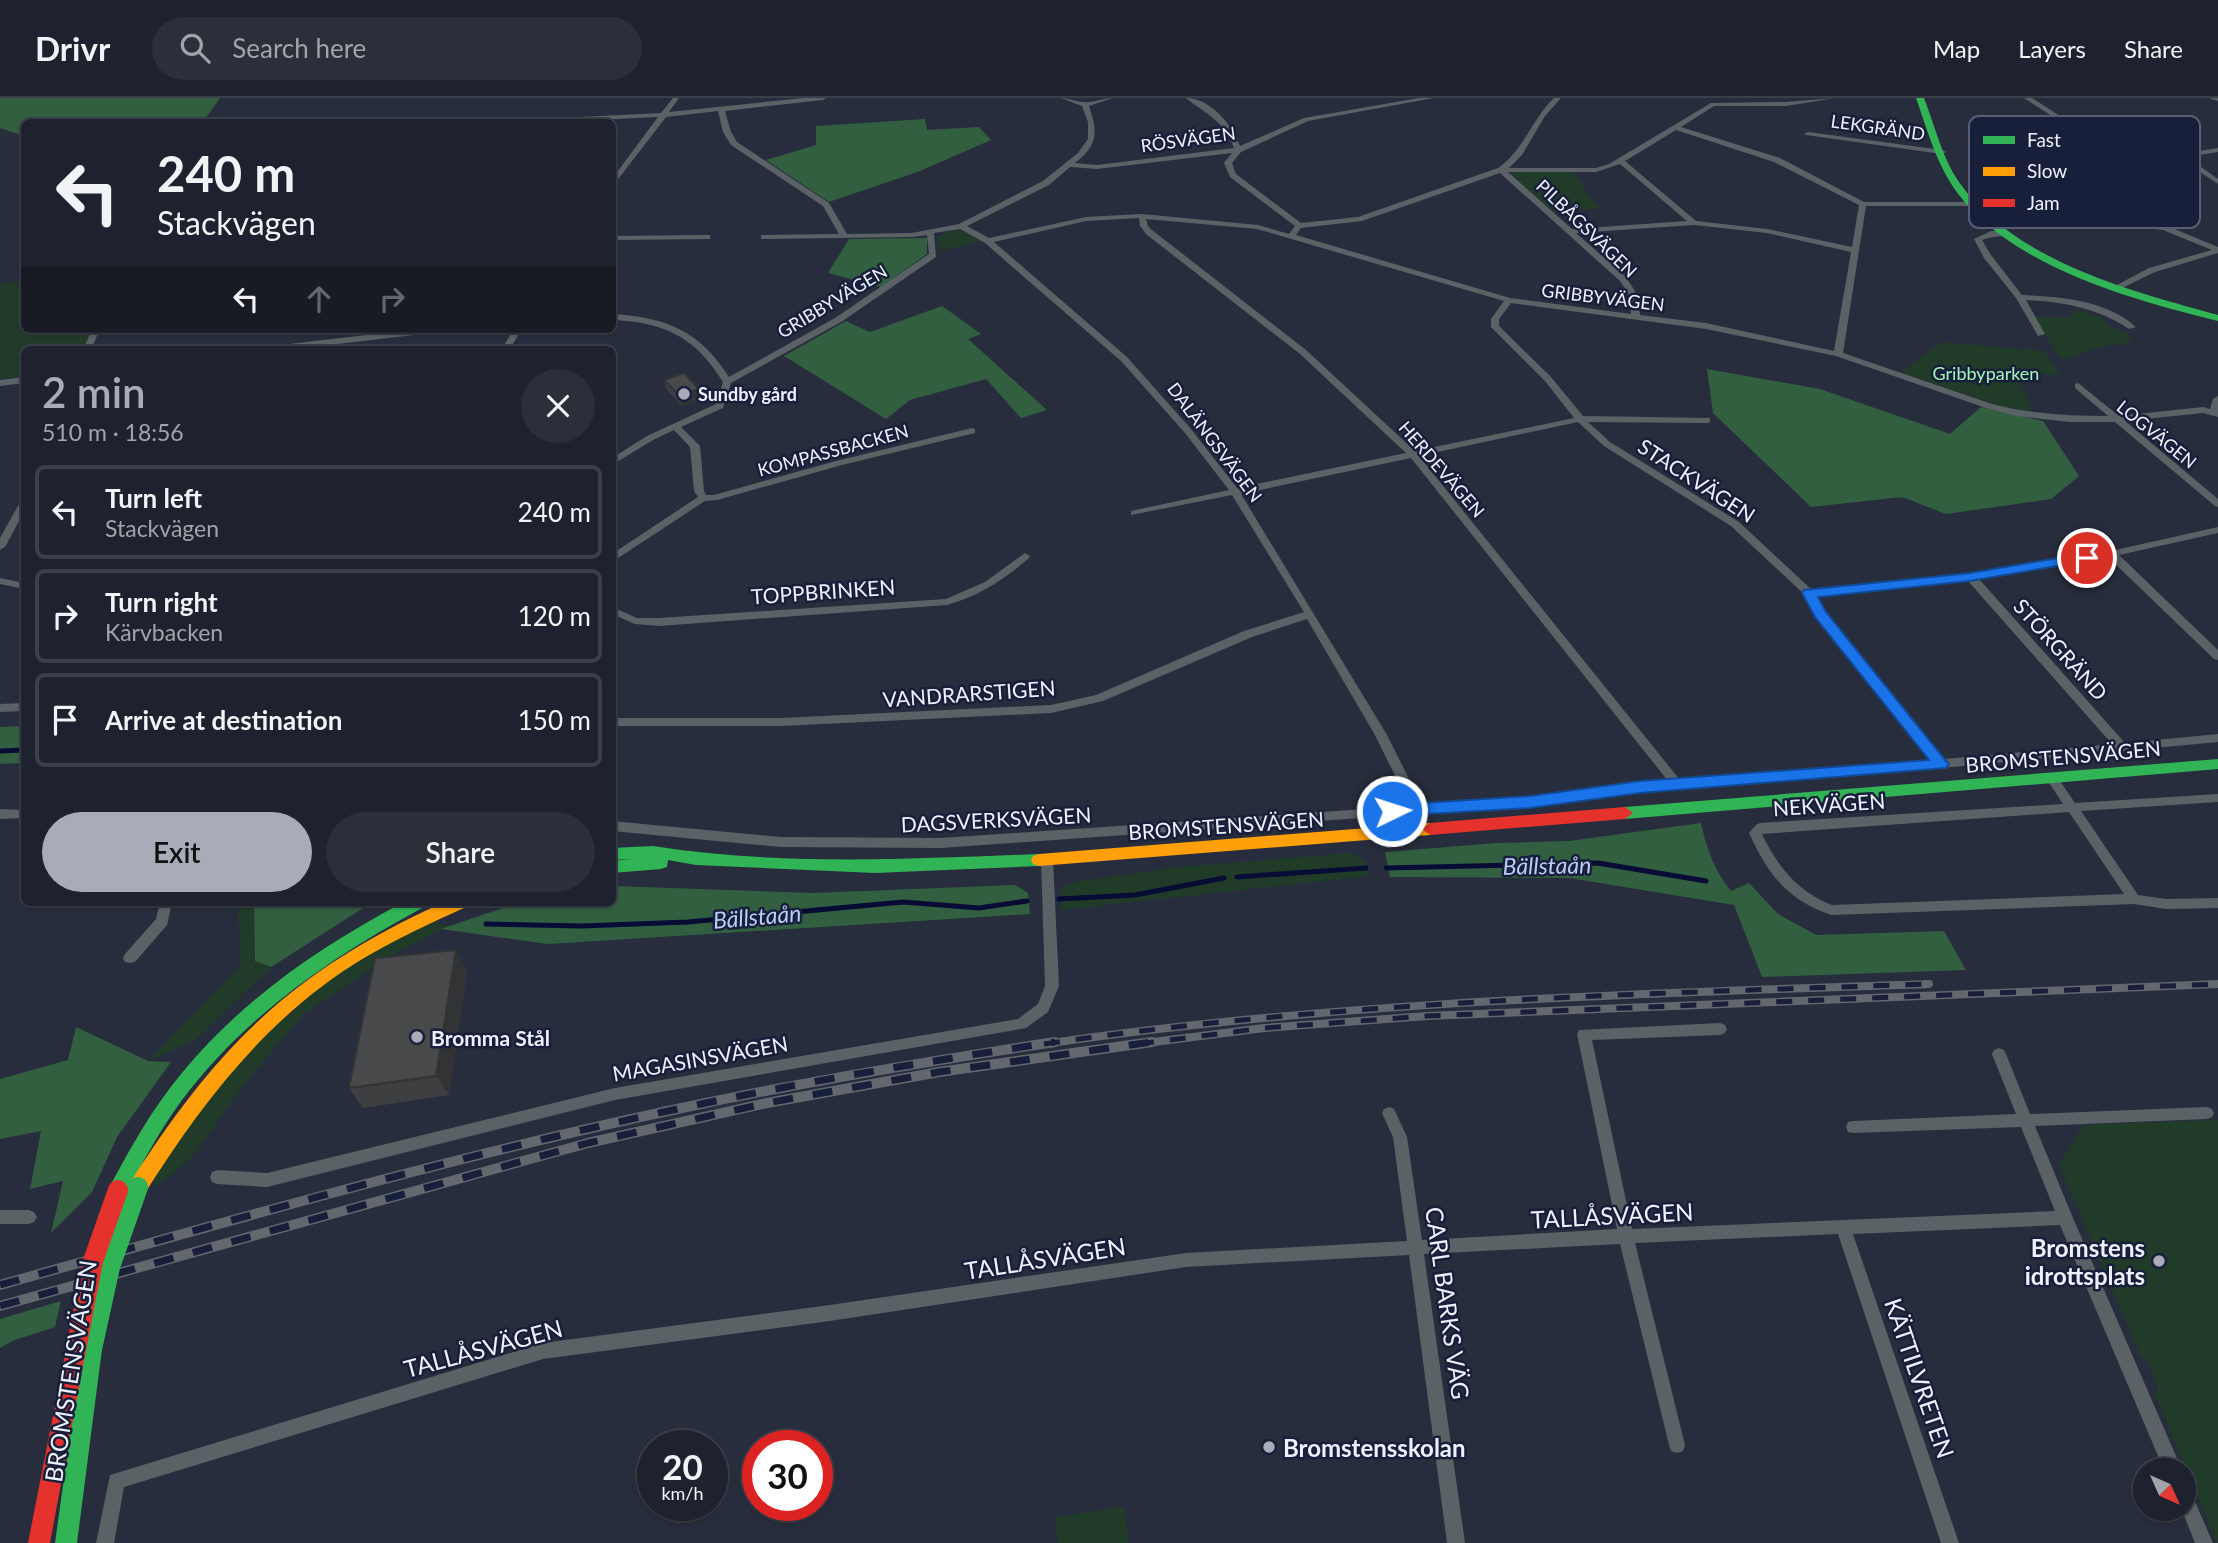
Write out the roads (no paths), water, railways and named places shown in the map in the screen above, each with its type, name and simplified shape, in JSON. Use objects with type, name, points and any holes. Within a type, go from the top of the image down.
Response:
[{"type":"street","points":[[616,180],[676,98]]},
{"type":"street","points":[[581,119],[664,115],[823,98]]},
{"type":"street","points":[[1064,98],[1085,105],[1110,98]]},
{"type":"street","points":[[1189,98],[1224,120],[1238,149],[1228,163],[1233,175],[1299,226],[1359,219],[1501,170],[1516,161],[1528,144],[1536,121],[1558,98]]},
{"type":"street","name":"RÖSVÄGEN","points":[[1068,165],[1097,167],[1238,149],[1306,119],[1431,98]]},
{"type":"street","points":[[1501,170],[1596,170],[1612,166],[1711,101],[1786,104],[1832,98]]},
{"type":"street","points":[[1920,98],[1956,184],[1969,201]]},
{"type":"street","points":[[2027,98],[2055,116]]},
{"type":"street","points":[[764,237],[931,234],[961,226],[1046,183],[1081,155],[1092,139],[1091,122],[1085,105]]},
{"type":"street","points":[[722,108],[727,132],[734,143],[826,205],[844,235]]},
{"type":"street","points":[[1675,127],[1777,160],[1863,204],[1969,204]]},
{"type":"street","name":"LEKGRÄND","points":[[1808,134],[1942,152]]},
{"type":"street","points":[[2200,153],[2218,150]]},
{"type":"street","points":[[1620,161],[1694,223]]},
{"type":"street","points":[[2200,169],[2218,182]]},
{"type":"street","name":"PILBÅGSVÄGEN","points":[[1501,170],[1573,231],[1623,279],[1634,296],[1636,317]]},
{"type":"street","points":[[1838,354],[1863,204]]},
{"type":"street","name":"GRIBBYVÄGEN","points":[[988,241],[1086,219],[1142,216],[1246,226],[1292,235],[1509,300],[1706,326],[1838,354],[2016,413],[2069,419],[2114,419],[2203,410],[2216,414],[2218,399]]},
{"type":"street","name":"HERDEVÄGEN","points":[[1142,216],[1149,232],[1303,352],[1413,454],[1677,784]]},
{"type":"street","points":[[1573,231],[1694,223],[1767,231],[1855,250]]},
{"type":"street","name":"DALÄNGSVÄGEN","points":[[961,226],[988,241],[1141,375],[1235,492],[1381,735],[1418,808]]},
{"type":"street","points":[[1292,235],[1299,226]]},
{"type":"street","points":[[2000,228],[2073,270],[2158,303],[2218,318]]},
{"type":"street","points":[[2162,228],[2218,251]]},
{"type":"street","points":[[2006,233],[1991,233],[1978,239],[1987,256],[2020,297],[2041,334]]},
{"type":"street","name":"GRIBBYVÄGEN","points":[[727,382],[838,320],[933,255],[931,234]]},
{"type":"street","points":[[616,238],[707,237]]},
{"type":"street","points":[[2118,288],[2152,270],[2218,251]]},
{"type":"street","points":[[2020,297],[2069,300],[2100,310],[2132,327]]},
{"type":"street","name":"STACKVÄGEN","points":[[1509,300],[1494,319],[1495,327],[1548,379],[1580,419],[1607,444],[1735,524],[1809,593],[1820,614],[1941,764]]},
{"type":"street","points":[[616,317],[663,323],[691,338],[716,361],[727,382],[720,406],[650,438],[616,459]]},
{"type":"street","points":[[321,333],[322,342]]},
{"type":"street","points":[[292,346],[404,333]]},
{"type":"street","points":[[0,383],[21,380]]},
{"type":"street","name":"LOGVÄGEN","points":[[2078,386],[2114,419],[2218,503]]},
{"type":"street","points":[[1135,513],[1580,419],[1707,420]]},
{"type":"street","points":[[616,556],[703,498],[699,491],[695,446],[675,426]]},
{"type":"street","name":"KOMPASSBACKEN","points":[[703,498],[714,498],[839,463],[972,431]]},
{"type":"street","points":[[0,547],[21,510]]},
{"type":"street","points":[[0,523],[14,523]]},
{"type":"street","points":[[1809,593],[1970,577],[2111,554],[2218,530]]},
{"type":"street","points":[[2111,554],[2218,656]]},
{"type":"street","name":"TOPPBRINKEN","points":[[616,612],[635,621],[659,622],[947,602],[976,594],[1003,576],[1025,556]]},
{"type":"street","name":"STÖRGRÄND","points":[[1970,577],[2122,747]]},
{"type":"street","points":[[0,581],[21,585]]},
{"type":"street","name":"VANDRARSTIGEN","points":[[616,722],[780,722],[1051,709],[1099,698],[1248,634],[1310,614]]},
{"type":"street","points":[[0,708],[21,707]]},
{"type":"street","name":"DAGSVERKSVÄGEN","points":[[616,826],[781,842],[941,843],[1530,802],[1594,792],[1677,784],[1941,764],[2218,738]]},
{"type":"street","name":"BROMSTENSVÄGEN","points":[[616,854],[653,852],[696,859],[875,867],[1047,860],[2218,764]]},
{"type":"street","points":[[2052,778],[2134,899]]},
{"type":"street","name":"NEKVÄGEN","points":[[2218,798],[1760,828],[1755,833],[1784,882],[1796,894],[1831,911],[2134,899],[2166,904],[2218,904]]},
{"type":"street","points":[[0,814],[21,814]]},
{"type":"street","name":"BROMSTENSVÄGEN","points":[[616,867],[696,859]]},
{"type":"street","name":"MAGASINSVÄGEN","points":[[217,1177],[267,1180],[615,1094],[1021,1024],[1043,1008],[1052,986],[1047,860]]},
{"type":"street","points":[[130,958],[162,921],[165,906]]},
{"type":"street","name":"BROMSTENSVÄGEN","points":[[39,1543],[93,1261],[118,1190],[142,1142],[168,1102],[197,1066],[263,1000],[314,961],[358,933],[410,906]]},
{"type":"street","name":"BROMSTENSVÄGEN","points":[[66,1543],[92,1349],[103,1288],[120,1227],[158,1150],[189,1105],[255,1031],[295,995],[367,945],[452,906]]},
{"type":"street","points":[[1677,1445],[1626,1236],[1584,1034],[1720,1029]]},
{"type":"street","points":[[1999,1054],[2028,1119],[2065,1218],[2168,1458]]},
{"type":"street","name":"CARL BARKS VÄG","points":[[1390,1113],[1400,1137],[1456,1543]]},
{"type":"street","points":[[1853,1127],[2207,1113]]},
{"type":"street","points":[[0,1217],[29,1217]]},
{"type":"street","name":"TALLÅSVÄGEN","points":[[105,1543],[116,1481],[543,1351],[836,1312],[1186,1259],[1626,1236],[2065,1218]]},
{"type":"street","name":"KÄTTILVRETEN","points":[[1844,1229],[1950,1543]]},
{"type":"street","points":[[2195,1521],[2204,1543]]},
{"type":"waterway","name":"Bällstaån","points":[[0,751],[21,750]]},
{"type":"waterway","name":"Bällstaån","points":[[1386,868],[1598,863],[1706,881]]},
{"type":"waterway","name":"Bällstaån","points":[[1237,877],[1366,868]]},
{"type":"waterway","name":"Bällstaån","points":[[1059,899],[1135,895],[1224,878]]},
{"type":"waterway","name":"Bällstaån","points":[[486,924],[582,926],[688,922],[903,902],[979,908],[1027,901]]},
{"type":"railway","points":[[1044,1044],[1154,1029],[1375,1009],[1596,996],[1929,984]]},
{"type":"railway","points":[[1138,1044],[1264,1028],[1427,1016],[2218,984]]},
{"type":"railway","points":[[0,1285],[349,1189],[613,1123],[834,1078],[1055,1042]]},
{"type":"railway","points":[[0,1306],[588,1143],[767,1103],[939,1072],[1152,1042]]},
{"type":"place","name":"Sundby gård","points":[[684,394]]},
{"type":"place","name":"Bromma Stål","points":[[417,1037]]},
{"type":"place","name":"Bromstens idrottsplats","points":[[2159,1261]]},
{"type":"place","name":"Bromstensskolan","points":[[1269,1447]]},
{"type":"park label","name":"Gribbyparken","points":[[1986,373]]}]
